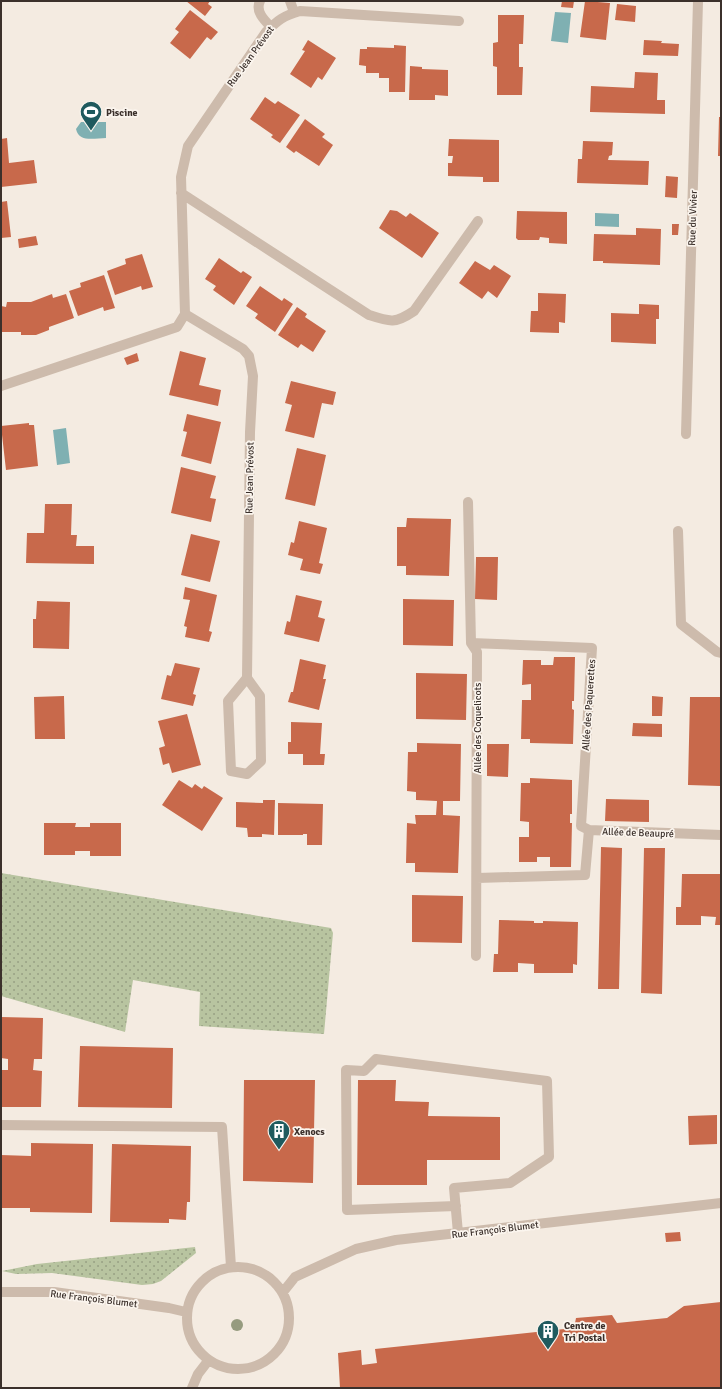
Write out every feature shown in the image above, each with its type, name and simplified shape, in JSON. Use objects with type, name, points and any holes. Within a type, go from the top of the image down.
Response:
[{"type":"street","points":[[260,1],[258,4],[259,12],[270,27]]},
{"type":"street","points":[[290,1],[294,12]]},
{"type":"street","name":"Rue du Vivier","points":[[686,434],[698,1]]},
{"type":"street","name":"Rue Jean Prévost","points":[[248,678],[250,432],[253,376],[249,356],[243,349],[185,314],[181,177],[188,146],[261,38],[270,27],[286,15],[300,11],[459,21]]},
{"type":"street","points":[[181,193],[369,314],[387,321],[402,319],[414,311],[478,221]]},
{"type":"street","points":[[1,386],[177,327],[185,314]]},
{"type":"street","name":"Allée des Coquelicots","points":[[468,502],[471,643],[477,652],[476,956]]},
{"type":"street","points":[[678,531],[681,624],[717,652],[721,653]]},
{"type":"street","name":"Allée des Paquerettes","points":[[471,643],[592,648],[581,826],[589,830]]},
{"type":"street","points":[[248,678],[260,696],[261,761],[247,774],[231,771],[228,701],[248,678]]},
{"type":"street","name":"Allée de Beaupré","points":[[477,878],[585,875],[589,830],[721,836]]},
{"type":"street","points":[[456,1206],[347,1210],[346,1070],[364,1071],[376,1059],[547,1081],[549,1157],[510,1183],[454,1188],[456,1206],[458,1233]]},
{"type":"street","points":[[1,1125],[222,1128],[231,1267]]},
{"type":"street","name":"Rue François Blumet","points":[[283,1292],[295,1277],[356,1249],[396,1240],[721,1202]]},
{"type":"street","points":[[231,1267],[246,1267],[261,1272],[273,1280],[283,1292],[288,1306],[290,1322],[286,1336],[279,1350],[275,1354],[254,1367],[239,1370],[223,1368],[208,1361],[198,1351],[191,1340],[187,1326],[186,1312],[191,1296],[201,1282],[215,1272],[231,1267]]},
{"type":"street","name":"Rue François Blumet","points":[[1,1292],[54,1292],[169,1308],[186,1312]]},
{"type":"street","points":[[192,1388],[198,1374],[208,1361]]},
{"type":"green space","points":[[1,873],[331,928],[333,933],[324,1034],[199,1026],[200,992],[133,980],[125,1032],[1,996]]},
{"type":"green space","points":[[195,1247],[196,1253],[161,1281],[153,1284],[142,1285],[52,1273],[16,1274],[2,1271],[37,1264]]},
{"type":"water","points":[[555,12],[571,13],[568,43],[551,41]]},
{"type":"water","name":"Piscine","points":[[81,122],[106,122],[106,138],[88,139],[80,136],[76,129]]},
{"type":"water","points":[[595,213],[619,214],[619,227],[595,226]]},
{"type":"water","points":[[66,428],[70,463],[57,465],[53,430]]},
{"type":"building","points":[[186,1],[210,1],[208,4],[212,7],[205,16]]},
{"type":"building","points":[[562,1],[574,1],[573,8],[561,7]]},
{"type":"building","points":[[585,1],[610,3],[606,40],[580,37]]},
{"type":"building","points":[[617,4],[636,6],[635,22],[615,20]]},
{"type":"building","points":[[190,10],[218,32],[211,40],[207,37],[190,59],[170,43],[179,32],[175,29]]},
{"type":"building","points":[[498,15],[524,15],[523,44],[519,44],[519,67],[523,67],[522,95],[497,95],[497,67],[493,66],[493,43],[498,42]]},
{"type":"building","points":[[308,40],[336,58],[322,80],[318,77],[311,88],[290,74],[305,51],[302,50]]},
{"type":"building","points":[[644,40],[679,44],[678,56],[643,55]]},
{"type":"building","points":[[394,45],[406,46],[405,92],[389,92],[389,78],[379,78],[379,73],[366,73],[366,66],[359,65],[360,49],[367,49],[367,47],[394,48]]},
{"type":"building","points":[[410,66],[422,67],[422,69],[448,70],[448,96],[435,95],[435,100],[409,100]]},
{"type":"building","points":[[635,72],[658,73],[657,100],[665,100],[665,114],[590,112],[591,86],[634,88]]},
{"type":"building","points":[[265,97],[275,104],[278,101],[300,115],[280,143],[271,137],[273,135],[250,119]]},
{"type":"building","points":[[719,117],[721,117],[721,156],[718,156]]},
{"type":"building","points":[[305,119],[325,134],[322,137],[333,145],[319,166],[296,151],[294,153],[286,147]]},
{"type":"building","points":[[7,138],[9,163],[34,160],[37,183],[1,187],[1,139]]},
{"type":"building","points":[[449,139],[499,140],[499,182],[483,182],[483,177],[448,176],[448,163],[452,163],[453,156],[448,156]]},
{"type":"building","points":[[583,141],[613,142],[612,155],[609,156],[608,160],[649,161],[648,185],[577,183],[578,159],[582,159]]},
{"type":"building","points":[[666,176],[678,177],[677,198],[665,197]]},
{"type":"building","points":[[7,201],[11,237],[1,238],[1,202]]},
{"type":"building","points":[[390,210],[397,211],[406,217],[410,213],[439,233],[422,258],[379,228]]},
{"type":"building","points":[[517,211],[567,212],[567,244],[549,243],[549,238],[540,237],[539,240],[518,240],[516,238]]},
{"type":"building","points":[[672,224],[679,224],[678,235],[672,235]]},
{"type":"building","points":[[636,228],[661,229],[660,265],[603,263],[603,261],[593,261],[594,234],[636,235]]},
{"type":"building","points":[[36,236],[38,245],[19,248],[18,239]]},
{"type":"building","points":[[142,254],[153,287],[142,290],[141,286],[115,295],[107,271],[126,264],[125,259]]},
{"type":"building","points":[[219,258],[241,273],[243,271],[252,277],[234,305],[213,290],[216,286],[205,279]]},
{"type":"building","points":[[475,261],[490,270],[494,265],[511,276],[497,298],[488,291],[482,299],[459,283]]},
{"type":"building","points":[[104,275],[115,308],[104,311],[103,307],[78,316],[69,291],[81,287],[80,283]]},
{"type":"building","points":[[260,286],[282,301],[284,298],[293,304],[275,332],[255,318],[258,314],[246,306]]},
{"type":"building","points":[[538,293],[566,294],[565,323],[559,322],[559,333],[530,332],[531,311],[538,311]]},
{"type":"building","points":[[52,294],[53,298],[66,294],[74,318],[49,327],[49,330],[36,335],[21,335],[21,332],[1,332],[1,306],[6,307],[7,302],[31,302]]},
{"type":"building","points":[[639,304],[659,305],[659,319],[656,319],[656,344],[611,342],[611,313],[639,314]]},
{"type":"building","points":[[297,307],[307,314],[305,317],[326,331],[313,352],[301,344],[298,348],[278,335]]},
{"type":"building","points":[[180,351],[206,358],[199,385],[221,390],[218,406],[169,395]]},
{"type":"building","points":[[137,353],[139,361],[127,365],[124,358]]},
{"type":"building","points":[[291,381],[336,392],[333,405],[322,403],[314,438],[285,431],[292,405],[285,403]]},
{"type":"building","points":[[187,414],[221,422],[211,464],[181,456],[187,432],[183,431]]},
{"type":"building","points":[[29,423],[29,425],[34,425],[38,466],[6,470],[1,426]]},
{"type":"building","points":[[297,448],[326,455],[315,506],[285,499]]},
{"type":"building","points":[[181,467],[216,476],[210,498],[216,499],[211,522],[171,513]]},
{"type":"building","points":[[45,504],[72,504],[71,535],[77,535],[76,546],[94,546],[94,564],[26,563],[27,533],[44,533]]},
{"type":"building","points":[[407,518],[451,519],[449,576],[406,575],[406,566],[397,566],[397,527],[406,527]]},
{"type":"building","points":[[299,521],[327,528],[319,563],[323,564],[320,574],[300,570],[303,559],[288,555],[291,542],[294,543]]},
{"type":"building","points":[[191,534],[220,541],[210,582],[181,575]]},
{"type":"building","points":[[476,557],[498,557],[497,600],[475,599]]},
{"type":"building","points":[[185,587],[217,595],[209,631],[212,632],[209,642],[185,637],[187,627],[184,626],[190,600],[183,599]]},
{"type":"building","points":[[296,595],[322,601],[318,617],[325,619],[319,642],[284,634],[287,621],[290,622]]},
{"type":"building","points":[[403,599],[454,600],[453,646],[403,645]]},
{"type":"building","points":[[37,601],[70,602],[69,649],[33,648],[33,619],[36,619]]},
{"type":"building","points":[[554,657],[575,657],[574,701],[572,701],[572,709],[574,710],[573,744],[530,743],[530,739],[521,739],[522,700],[531,700],[531,684],[522,685],[523,660],[541,660],[541,665],[553,665]]},
{"type":"building","points":[[300,659],[326,665],[323,679],[326,679],[319,710],[288,702],[291,692],[293,692]]},
{"type":"building","points":[[175,663],[200,668],[193,694],[196,695],[193,706],[161,699],[167,675],[171,676]]},
{"type":"building","points":[[416,673],[467,674],[466,720],[416,719]]},
{"type":"building","points":[[64,696],[65,739],[35,739],[34,697]]},
{"type":"building","points":[[652,696],[663,697],[662,716],[652,716]]},
{"type":"building","points":[[690,697],[721,697],[720,786],[688,785]]},
{"type":"building","points":[[187,714],[201,765],[172,773],[169,763],[163,765],[159,748],[165,746],[158,721]]},
{"type":"building","points":[[291,722],[322,723],[320,754],[325,754],[324,765],[303,765],[303,754],[288,754],[288,742],[291,742]]},
{"type":"building","points":[[633,723],[662,724],[662,737],[632,736]]},
{"type":"building","points":[[417,743],[461,744],[460,801],[443,801],[443,815],[460,816],[458,873],[415,872],[415,863],[406,863],[407,823],[416,824],[415,815],[436,815],[437,801],[416,800],[416,792],[407,791],[408,752],[417,752]]},
{"type":"building","points":[[487,744],[509,744],[508,777],[487,776]]},
{"type":"building","points":[[530,778],[572,780],[572,814],[570,814],[570,823],[572,823],[571,867],[550,867],[550,857],[537,857],[537,862],[519,862],[519,837],[529,837],[529,822],[520,821],[521,783],[530,783]]},
{"type":"building","points":[[179,780],[192,788],[195,784],[202,789],[204,786],[223,798],[202,831],[162,805]]},
{"type":"building","points":[[606,799],[649,800],[649,822],[605,821]]},
{"type":"building","points":[[263,800],[275,800],[274,835],[262,834],[262,837],[248,837],[247,828],[236,827],[236,802],[263,803]]},
{"type":"building","points":[[278,803],[323,804],[322,845],[307,845],[307,834],[278,835]]},
{"type":"building","points":[[44,823],[76,823],[75,827],[90,827],[90,823],[121,823],[121,856],[90,856],[90,851],[75,851],[75,855],[44,855]]},
{"type":"building","points":[[601,847],[622,848],[619,989],[598,989]]},
{"type":"building","points":[[644,848],[665,848],[662,994],[641,993]]},
{"type":"building","points":[[682,874],[721,874],[721,925],[715,925],[716,917],[701,916],[701,925],[676,925],[676,907],[681,907]]},
{"type":"building","points":[[412,895],[463,896],[462,943],[412,942]]},
{"type":"building","points":[[499,920],[534,921],[534,923],[543,923],[543,921],[578,922],[577,965],[573,964],[573,973],[534,973],[534,964],[518,963],[518,972],[493,972],[494,954],[498,954]]},
{"type":"building","points":[[1,1017],[43,1018],[42,1059],[34,1059],[33,1070],[42,1071],[41,1107],[1,1107],[1,1070],[8,1070],[8,1059],[1,1058]]},
{"type":"building","points":[[80,1046],[173,1048],[172,1108],[78,1107]]},
{"type":"building","name":"Xenocs","points":[[244,1080],[315,1080],[313,1183],[243,1181]]},
{"type":"building","points":[[358,1080],[396,1080],[395,1101],[429,1102],[428,1116],[500,1117],[500,1160],[427,1160],[427,1185],[357,1185]]},
{"type":"building","points":[[717,1115],[717,1144],[689,1145],[688,1116]]},
{"type":"building","points":[[31,1143],[93,1144],[92,1213],[30,1212],[30,1208],[1,1208],[1,1155],[31,1156]]},
{"type":"building","points":[[112,1144],[191,1146],[190,1202],[187,1202],[186,1220],[169,1219],[169,1223],[110,1222]]},
{"type":"building","points":[[680,1232],[681,1241],[666,1242],[665,1233]]},
{"type":"building","name":"Centre de Tri Postal","points":[[721,1302],[721,1388],[340,1388],[338,1353],[361,1350],[362,1365],[377,1363],[375,1349],[574,1328],[576,1318],[612,1315],[617,1323],[667,1318],[684,1306]]},
{"type":"place","name":"Piscine","points":[[91,132]]},
{"type":"place","name":"Xenocs","points":[[279,1150]]},
{"type":"place","name":"Centre de Tri Postal","points":[[548,1350]]}]
